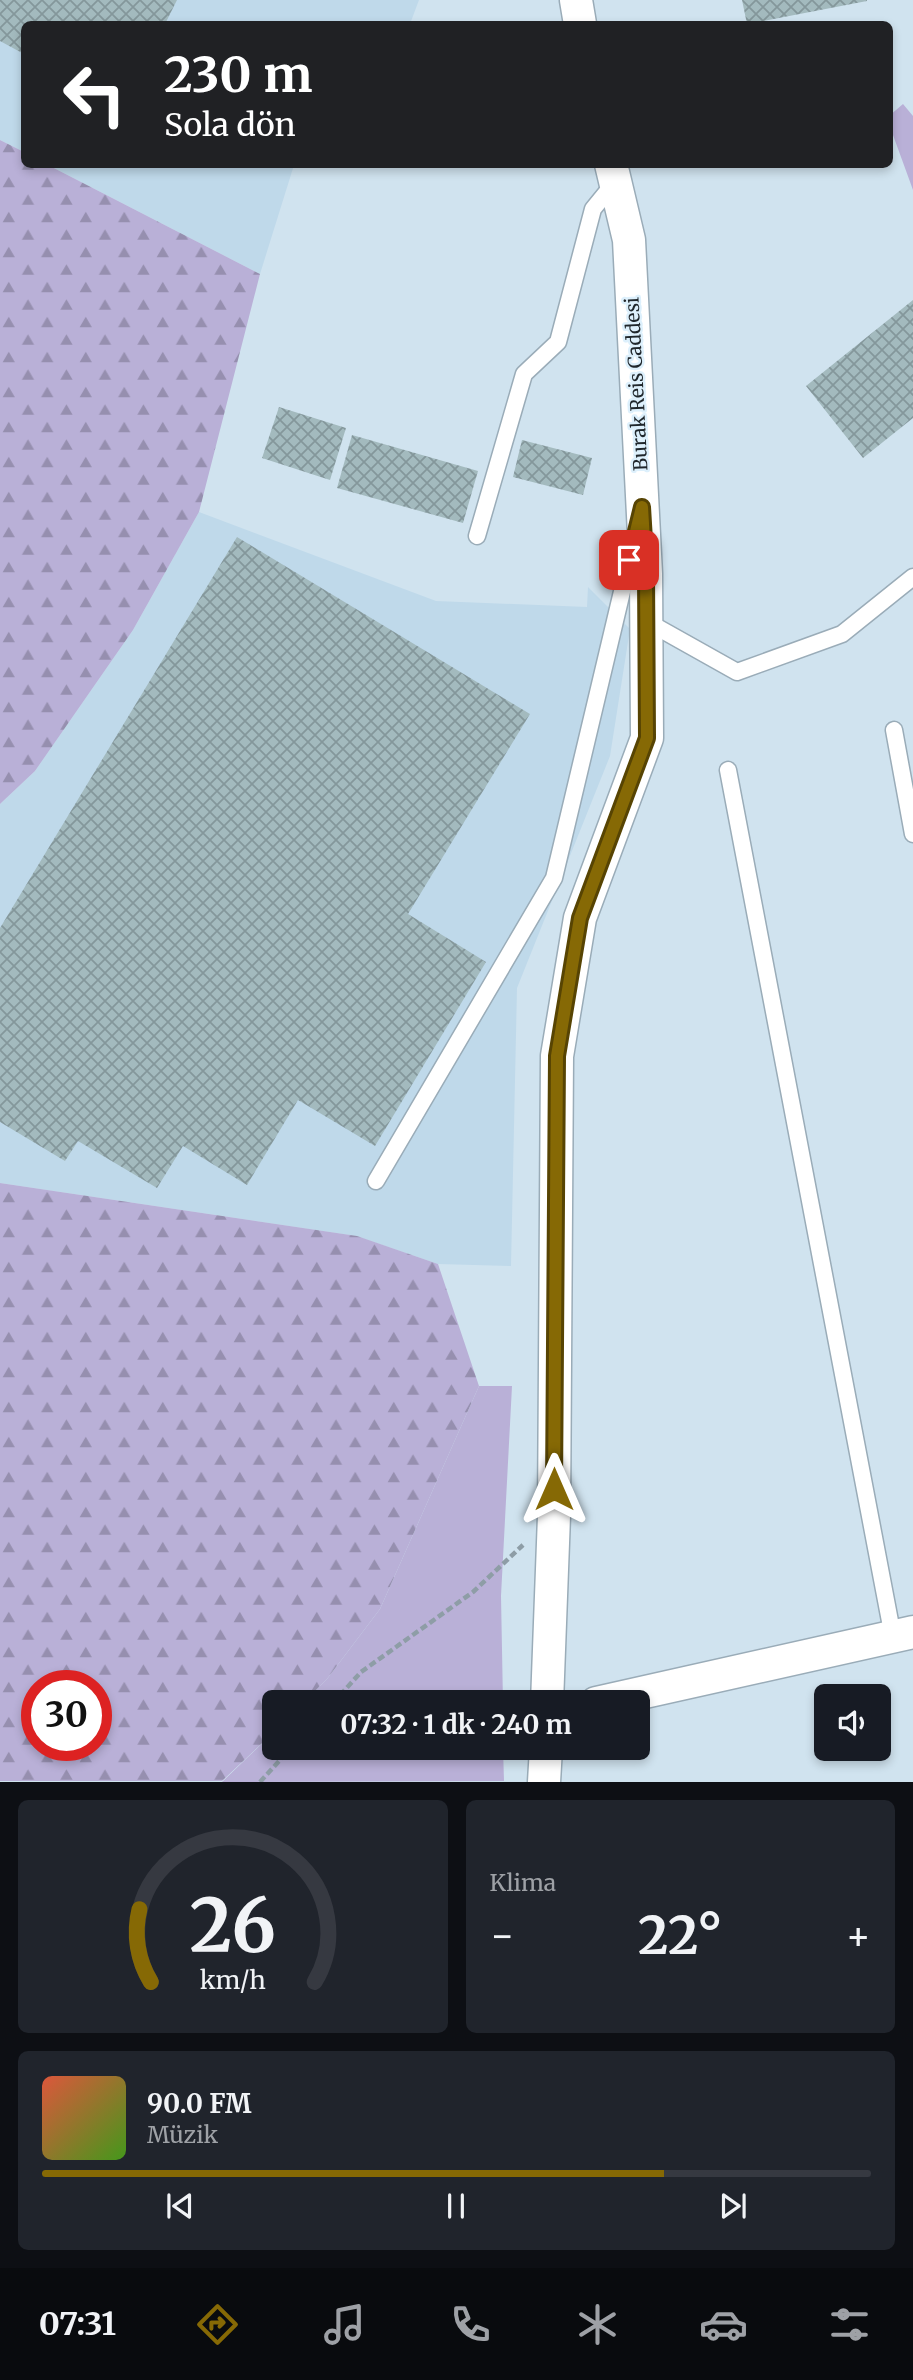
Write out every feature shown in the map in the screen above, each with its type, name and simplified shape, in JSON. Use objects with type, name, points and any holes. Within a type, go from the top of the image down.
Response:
[{"type":"street","points":[[576,0],[580,21]]},
{"type":"street","name":"Burak Reis Caddesi","points":[[548,1688],[554,1516],[557,1056],[580,918],[647,738],[642,507],[629,240],[613,173]]},
{"type":"street","points":[[650,1690],[903,1634]]},
{"type":"street","points":[[544,1782],[545,1760]]},
{"type":"lane","points":[[477,536],[524,374],[558,342],[593,209],[613,173]]},
{"type":"lane","points":[[376,1181],[554,878],[642,507]]},
{"type":"lane","points":[[646,621],[737,672],[842,634],[913,577]]},
{"type":"lane","points":[[894,730],[913,834]]},
{"type":"lane","points":[[728,770],[903,1634]]},
{"type":"path","points":[[344,1690],[361,1672],[473,1592],[554,1516]]},
{"type":"path","points":[[260,1782],[279,1760]]},
{"type":"shaded area","points":[[0,0],[419,0],[411,21],[21,21],[21,150],[0,140]]},
{"type":"shaded area","points":[[54,168],[293,168],[260,274]]},
{"type":"shaded area","points":[[199,512],[436,601],[587,607],[588,587],[630,629],[610,756],[517,988],[511,1266],[438,1264],[356,1236],[0,1183],[0,804],[35,771],[133,630]]},
{"type":"green space","points":[[903,104],[913,116],[913,190],[893,135],[893,113]]},
{"type":"green space","points":[[0,140],[21,150],[21,168],[54,168],[260,274],[199,512],[133,630],[35,771],[0,804]]},
{"type":"green space","points":[[0,1183],[357,1236],[438,1264],[479,1386],[380,1609],[316,1690],[262,1690],[262,1743],[222,1781],[0,1781]]},
{"type":"green space","points":[[479,1386],[512,1386],[501,1596],[503,1690],[316,1690],[380,1609]]},
{"type":"green space","points":[[262,1744],[262,1760],[503,1760],[504,1781],[222,1782]]},
{"type":"building","points":[[0,0],[177,0],[166,21],[21,21],[21,52],[0,41]]},
{"type":"building","points":[[742,0],[867,0],[763,21],[746,21]]},
{"type":"building","points":[[913,300],[913,418],[863,458],[806,386]]},
{"type":"building","points":[[279,407],[346,428],[330,480],[262,458]]},
{"type":"building","points":[[352,435],[478,471],[463,523],[337,488]]},
{"type":"building","points":[[522,440],[592,458],[583,495],[513,477]]},
{"type":"building","points":[[237,537],[530,714],[408,914],[486,962],[375,1146],[298,1100],[247,1185],[183,1146],[157,1188],[78,1141],[65,1161],[0,1122],[0,928]]},
{"type":"route","points":[[554,1489],[557,1056],[580,918],[647,738],[646,574],[642,507],[629,560]]}]
